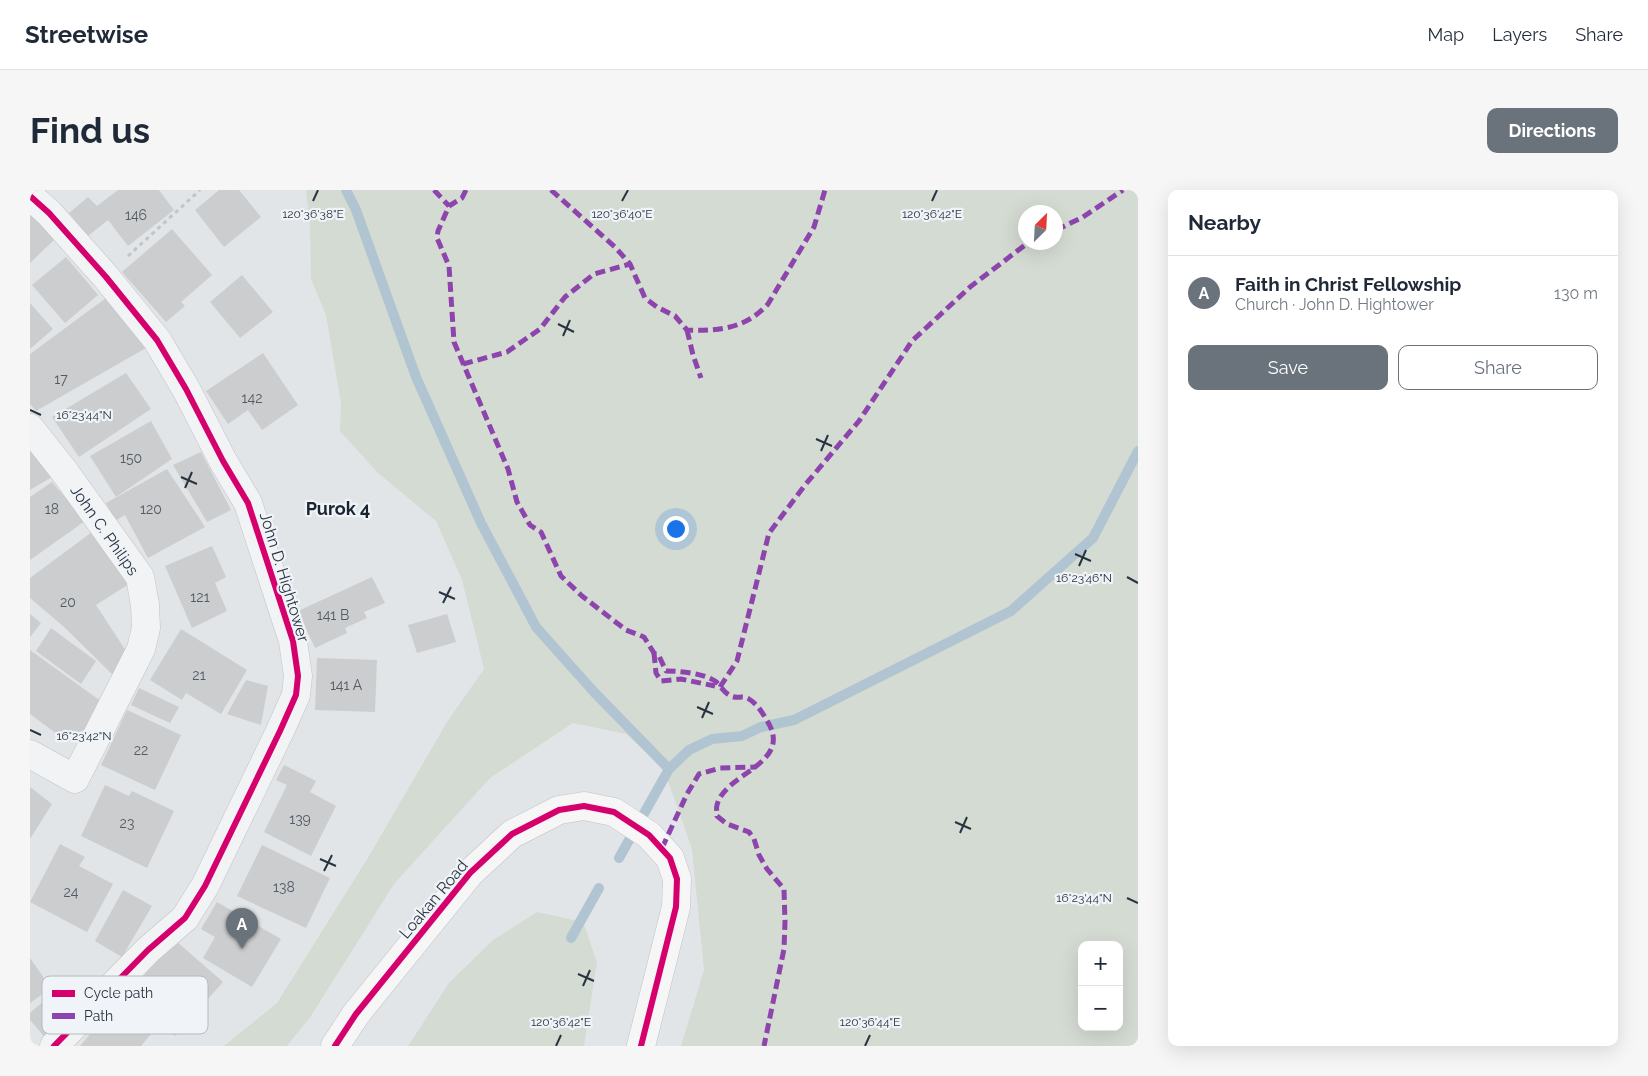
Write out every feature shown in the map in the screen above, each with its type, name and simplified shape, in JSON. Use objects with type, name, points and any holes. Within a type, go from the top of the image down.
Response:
[{"type":"main road","name":"Loakan Road","points":[[335,1046],[356,1014],[470,873],[512,834],[559,810],[584,806],[614,812],[639,828],[670,858],[678,880],[676,906],[641,1046]]},
{"type":"street","name":"John D. Hightower","points":[[30,196],[49,212],[106,277],[157,340],[186,389],[223,461],[248,503],[293,641],[298,676],[296,695],[205,886],[184,918],[123,976]]},
{"type":"street","name":"John C. Philips","points":[[30,428],[64,471],[140,577],[145,605],[146,628],[141,649],[75,779],[30,754]]},
{"type":"street","name":"John D. Hightower","points":[[54,1046],[66,1034]]},
{"type":"path","points":[[106,277],[200,190]]},
{"type":"shaded area","points":[[306,190],[1138,190],[1138,1046],[681,1046],[704,970],[692,849],[663,767],[626,734],[573,723],[490,778],[394,884],[311,1016],[287,1046],[224,1046],[277,1003],[369,856],[447,722],[484,669],[462,580],[436,521],[378,473],[340,431],[341,403],[326,315],[311,279],[310,225]]},
{"type":"shaded area","points":[[537,912],[583,922],[597,962],[584,1046],[408,1046],[449,983],[493,940]]},
{"type":"building","points":[[118,190],[159,190],[174,210],[128,246],[108,220],[88,236],[69,213],[88,197],[97,206]]},
{"type":"building","points":[[219,190],[239,190],[261,217],[224,247],[195,210]]},
{"type":"building","points":[[30,214],[55,239],[30,263]]},
{"type":"building","points":[[172,229],[212,275],[181,302],[185,306],[166,322],[122,272]]},
{"type":"building","points":[[66,257],[98,295],[65,323],[32,285]]},
{"type":"building","points":[[242,275],[273,312],[240,338],[210,302]]},
{"type":"building","points":[[106,298],[146,348],[36,411],[30,404],[30,354]]},
{"type":"building","points":[[30,303],[53,329],[30,349]]},
{"type":"building","points":[[263,353],[298,405],[262,430],[248,410],[228,424],[206,391]]},
{"type":"building","points":[[126,373],[151,409],[79,457],[52,417]]},
{"type":"building","points":[[151,421],[172,459],[116,497],[90,456]]},
{"type":"building","points":[[30,448],[52,477],[30,490]]},
{"type":"building","points":[[201,452],[231,510],[207,522],[173,465]]},
{"type":"building","points":[[167,469],[205,527],[148,558],[125,515],[115,521],[106,503]]},
{"type":"building","points":[[52,482],[85,521],[30,560],[30,497]]},
{"type":"building","points":[[92,532],[129,584],[96,605],[126,651],[114,676],[63,626],[30,598],[30,578]]},
{"type":"building","points":[[212,546],[226,577],[215,583],[227,611],[192,628],[165,566]]},
{"type":"building","points":[[372,577],[385,603],[364,612],[367,618],[345,628],[347,633],[315,648],[298,611]]},
{"type":"building","points":[[30,614],[41,623],[30,637]]},
{"type":"building","points":[[447,614],[456,642],[417,653],[408,625]]},
{"type":"building","points":[[51,628],[96,661],[81,684],[36,651]]},
{"type":"building","points":[[181,629],[247,670],[221,714],[186,693],[182,700],[150,680]]},
{"type":"building","points":[[30,650],[102,702],[85,730],[61,737],[30,714]]},
{"type":"building","points":[[317,658],[377,660],[375,712],[315,710]]},
{"type":"building","points":[[246,680],[268,686],[261,725],[227,714]]},
{"type":"building","points":[[139,688],[179,707],[170,723],[131,705]]},
{"type":"building","points":[[127,710],[181,735],[155,790],[101,765]]},
{"type":"building","points":[[284,765],[316,781],[310,792],[336,806],[311,856],[264,832],[287,785],[276,780]]},
{"type":"building","points":[[105,785],[129,796],[132,791],[174,811],[147,868],[81,836]]},
{"type":"building","points":[[30,787],[52,804],[30,839]]},
{"type":"building","points":[[60,844],[85,857],[79,866],[113,884],[87,932],[30,902]]},
{"type":"building","points":[[262,845],[330,878],[306,928],[237,896]]},
{"type":"building","points":[[123,890],[152,906],[122,957],[95,941]]},
{"type":"building","points":[[217,902],[281,939],[252,987],[203,958],[215,937],[201,929]]},
{"type":"building","points":[[176,941],[223,982],[208,999],[208,976],[144,975]]},
{"type":"building","points":[[30,958],[43,976],[42,994],[30,1003]]},
{"type":"building","points":[[42,1002],[42,1034],[54,1034],[47,1040],[30,1020],[30,1013]]},
{"type":"building","points":[[90,1034],[151,1034],[141,1046],[80,1046]]},
{"type":"waterway","points":[[346,190],[356,210],[416,377],[481,523],[536,627],[594,692],[669,769]]},
{"type":"waterway","points":[[619,858],[669,769],[689,750],[712,739],[742,736],[761,727],[794,720],[1011,611],[1093,538],[1138,451]]},
{"type":"waterway","points":[[571,938],[599,888]]},
{"type":"marked path","points":[[434,190],[449,206]]},
{"type":"marked path","points":[[466,190],[462,198],[449,206],[438,231],[437,238],[449,266],[454,342],[508,469],[517,502],[530,525],[541,532],[561,576],[582,596],[626,630],[644,637],[654,653],[659,656],[666,671],[698,674],[710,678],[731,696],[744,697],[752,701],[763,714],[773,734],[772,747],[766,757],[732,784],[723,794],[717,805],[717,816],[727,824],[749,832],[767,869],[784,889],[784,949],[764,1046]]},
{"type":"marked path","points":[[551,190],[615,247],[630,264],[645,298],[657,307],[675,316],[687,330],[710,330],[731,327],[750,319],[768,304],[814,227],[825,190]]},
{"type":"marked path","points":[[1063,227],[1083,217],[1123,190]]},
{"type":"marked path","points":[[720,687],[737,661],[769,533],[805,485],[859,421],[912,341],[970,287],[1019,250]]},
{"type":"marked path","points":[[463,364],[507,352],[540,329],[565,297],[594,274],[630,264]]},
{"type":"marked path","points":[[687,330],[701,378]]},
{"type":"marked path","points":[[654,653],[656,673],[661,681],[681,679],[715,686]]},
{"type":"marked path","points":[[662,848],[687,794],[699,774],[720,768],[756,767]]},
{"type":"cycle path","points":[[30,196],[49,213],[106,277],[157,340],[186,389],[223,461],[248,503],[293,641],[298,676],[296,695],[205,886],[185,918],[148,950],[123,976]]},
{"type":"cycle path","points":[[335,1046],[356,1014],[470,873],[512,834],[559,810],[584,806],[614,812],[649,835],[670,858],[677,879],[676,907],[641,1046]]},
{"type":"cycle path","points":[[54,1046],[66,1034]]},
{"type":"place","name":"Faith in Christ Fellowship","points":[[242,949]]},
{"type":"district","name":"Purok 4","points":[[338,509]]}]
